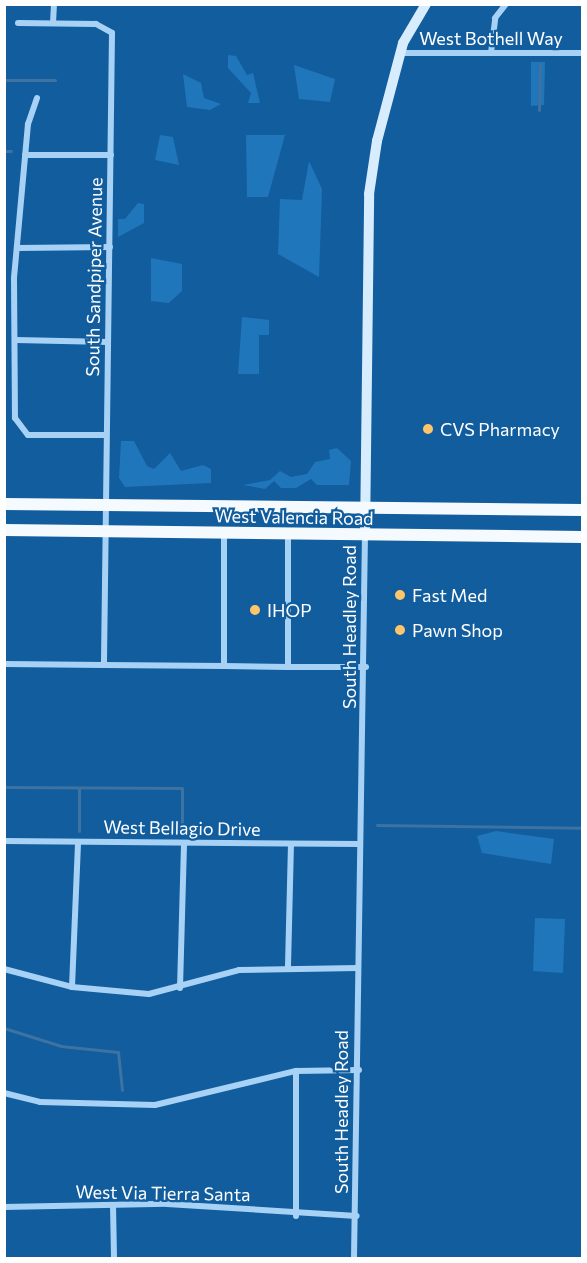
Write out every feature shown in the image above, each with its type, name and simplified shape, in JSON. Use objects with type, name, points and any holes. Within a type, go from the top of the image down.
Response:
[{"type":"main road","name":"West Valencia Road","points":[[4,504],[582,510]]},
{"type":"main road","name":"West Valencia Road","points":[[4,530],[582,537]]},
{"type":"street","points":[[18,23],[53,23],[54,4]]},
{"type":"street","name":"South Headley Road","points":[[354,1258],[357,1216],[360,844],[366,667],[365,536],[369,194],[400,53],[426,4]]},
{"type":"street","points":[[491,53],[495,18],[506,4]]},
{"type":"street","name":"South Sandpiper Avenue","points":[[53,23],[105,26],[112,37],[104,665]]},
{"type":"street","name":"West Bothell Way","points":[[400,53],[582,53]]},
{"type":"street","points":[[37,98],[25,155],[16,248],[17,431],[31,435],[106,435]]},
{"type":"street","points":[[25,155],[111,155]]},
{"type":"street","points":[[16,248],[110,247]]},
{"type":"street","points":[[16,340],[108,342]]},
{"type":"street","points":[[224,534],[224,666]]},
{"type":"street","points":[[288,535],[288,667]]},
{"type":"street","points":[[4,664],[366,667]]},
{"type":"street","name":"West Bellagio Drive","points":[[4,841],[360,844]]},
{"type":"street","points":[[72,987],[78,842]]},
{"type":"street","points":[[180,988],[184,843]]},
{"type":"street","points":[[288,966],[291,844]]},
{"type":"street","points":[[4,969],[72,987],[149,994],[180,988],[239,970],[288,966],[358,968]]},
{"type":"street","points":[[4,1093],[40,1102],[155,1106],[296,1071],[359,1070]]},
{"type":"street","points":[[296,1071],[296,1216]]},
{"type":"street","points":[[114,1205],[114,1258]]},
{"type":"street","name":"West Via Tierra Santa","points":[[4,1207],[114,1205],[296,1216],[357,1216]]},
{"type":"shaded area","points":[[228,55],[236,56],[247,75],[253,73],[260,103],[248,103],[251,93],[228,68]]},
{"type":"shaded area","points":[[531,62],[545,62],[544,105],[531,106]]},
{"type":"shaded area","points":[[294,65],[335,79],[330,102],[299,99]]},
{"type":"shaded area","points":[[183,74],[201,83],[204,98],[221,104],[210,110],[187,107]]},
{"type":"shaded area","points":[[160,135],[173,137],[179,165],[155,160]]},
{"type":"shaded area","points":[[246,135],[285,135],[268,197],[247,197]]},
{"type":"shaded area","points":[[309,161],[322,189],[319,277],[278,254],[280,199],[302,200]]},
{"type":"shaded area","points":[[138,203],[144,204],[144,223],[118,237],[118,219],[125,219]]},
{"type":"shaded area","points":[[151,258],[182,264],[182,291],[169,303],[151,301]]},
{"type":"shaded area","points":[[242,317],[269,320],[269,335],[259,335],[259,374],[238,374]]},
{"type":"shaded area","points":[[121,441],[134,441],[147,466],[154,469],[170,453],[181,471],[203,465],[211,469],[211,483],[125,487],[119,478]]},
{"type":"shaded area","points":[[337,448],[351,461],[349,485],[317,485],[311,479],[296,488],[281,488],[274,481],[265,489],[243,485],[270,480],[280,471],[291,477],[307,474],[315,462],[330,459],[329,450]]},
{"type":"shaded area","points":[[496,831],[554,839],[551,864],[482,853],[477,836]]},
{"type":"shaded area","points":[[535,918],[565,919],[563,973],[533,971]]},
{"type":"waterway","points":[[539,110],[540,64]]},
{"type":"waterway","points":[[4,80],[55,80]]},
{"type":"waterway","points":[[4,151],[11,151]]},
{"type":"waterway","points":[[4,787],[182,788],[182,824]]},
{"type":"waterway","points":[[79,788],[79,831]]},
{"type":"waterway","points":[[377,825],[582,828]]},
{"type":"waterway","points":[[4,1028],[61,1046],[118,1052],[122,1090]]},
{"type":"place","name":"CVS Pharmacy","points":[[428,429]]},
{"type":"place","name":"Fast Med","points":[[400,595]]},
{"type":"place","name":"IHOP","points":[[255,610]]},
{"type":"place","name":"Pawn Shop","points":[[400,630]]}]
